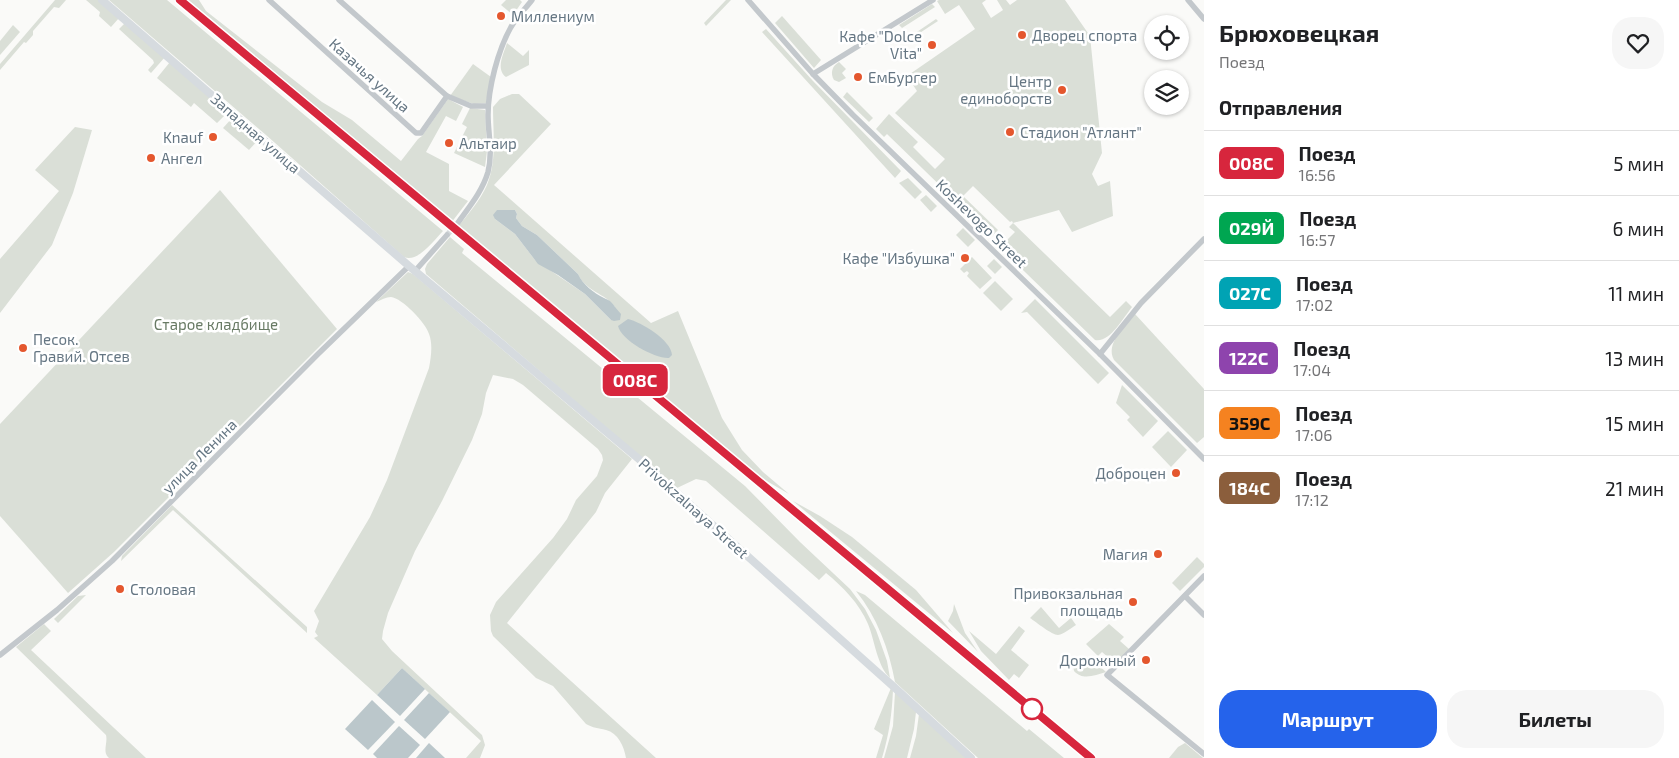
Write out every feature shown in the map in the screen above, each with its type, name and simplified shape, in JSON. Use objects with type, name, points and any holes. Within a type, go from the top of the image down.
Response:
[{"type":"main road","name":"Западная улица","points":[[102,0],[412,269]]},
{"type":"main road","name":"Privokzalnaya Street","points":[[412,269],[640,460],[971,758]]},
{"type":"street","name":"Казачья улица","points":[[270,0],[416,133],[420,133],[447,96]]},
{"type":"street","points":[[339,0],[447,96],[471,106],[488,106]]},
{"type":"street","points":[[457,224],[476,198],[488,172],[490,156],[488,106],[496,66],[503,44],[512,26],[532,0]]},
{"type":"street","name":"Koshevogo Street","points":[[748,0],[814,74],[873,135],[1100,354],[1204,459]]},
{"type":"street","points":[[814,74],[933,0]]},
{"type":"street","points":[[1188,0],[1204,19]]},
{"type":"street","name":"улица Ленина","points":[[0,655],[57,610],[112,560],[318,354],[447,235]]},
{"type":"street","points":[[1100,354],[1141,303],[1204,240]]},
{"type":"street","points":[[1204,576],[1108,675],[1204,754]]},
{"type":"street","points":[[1185,596],[1204,616]]},
{"type":"green space","points":[[55,0],[66,0],[59,8],[54,7],[33,31],[33,35],[26,43],[24,42],[0,70],[0,64]]},
{"type":"green space","points":[[86,0],[98,0],[119,18],[111,27],[99,16],[100,12]]},
{"type":"green space","points":[[109,0],[167,0],[443,231],[420,254],[415,257],[404,257]]},
{"type":"green space","points":[[184,0],[199,0],[206,11],[322,102],[352,120],[401,161],[422,136],[448,99],[463,107],[456,121],[446,116],[426,152],[449,164],[449,191],[468,201],[451,223]]},
{"type":"green space","points":[[506,0],[520,0],[522,2],[513,15],[501,5]]},
{"type":"green space","points":[[726,0],[731,0],[706,26],[704,23]]},
{"type":"green space","name":"Стадион \"Атлант\"","points":[[986,0],[982,3],[991,18],[1003,10],[997,0],[1006,0],[1010,5],[1017,0],[1065,0],[1090,36],[1102,153],[1092,174],[1098,186],[1110,181],[1113,216],[1072,232],[1059,210],[1013,223],[973,186],[963,196],[998,230],[992,236],[887,134],[884,137],[876,129],[889,114],[918,142],[913,147],[935,169],[945,159],[895,113],[917,91],[907,76],[975,29],[959,5],[945,14],[937,1]]},
{"type":"green space","points":[[932,4],[935,7],[902,28],[899,25]]},
{"type":"green space","points":[[782,16],[821,60],[814,68],[775,23]]},
{"type":"green space","points":[[936,19],[938,21],[909,40],[908,38]]},
{"type":"green space","points":[[125,23],[165,57],[151,73],[148,70],[154,63],[153,60],[119,29]]},
{"type":"green space","points":[[13,25],[20,32],[0,55],[0,41]]},
{"type":"green space","points":[[766,29],[813,81],[901,171],[895,178],[762,32]]},
{"type":"green space","points":[[507,43],[523,56],[529,50],[529,65],[506,77],[501,70],[501,65]]},
{"type":"green space","points":[[170,62],[228,112],[217,123],[194,103],[191,107],[157,78]]},
{"type":"green space","points":[[839,62],[846,69],[842,73],[846,78],[839,82],[834,80],[832,72]]},
{"type":"green space","points":[[473,64],[491,77],[486,103],[474,104],[450,96]]},
{"type":"green space","points":[[847,92],[873,118],[869,122],[843,97]]},
{"type":"green space","points":[[512,94],[519,94],[551,124],[494,185],[651,323],[678,311],[722,418],[742,450],[763,472],[789,494],[758,476],[721,449],[457,228],[481,196],[490,176],[494,147],[493,107],[500,99]],"holes":[[[505,210],[515,210],[516,218],[522,226],[537,235],[578,274],[585,284],[611,302],[615,307],[611,320],[585,294],[535,260],[515,234],[495,219]]]},
{"type":"green space","points":[[470,108],[485,110],[487,151],[485,167],[454,153],[467,127],[462,124]]},
{"type":"green space","points":[[233,117],[259,139],[249,150],[223,128]]},
{"type":"green space","points":[[75,127],[92,130],[73,193],[52,245],[0,313],[0,259],[59,191],[35,170]]},
{"type":"green space","points":[[908,178],[922,192],[915,199],[899,183]]},
{"type":"green space","name":"Старое кладбище","points":[[220,190],[337,329],[114,552],[68,593],[0,516],[0,424]]},
{"type":"green space","points":[[926,195],[937,206],[931,212],[920,200]]},
{"type":"green space","points":[[1013,223],[1110,317],[1126,301],[1132,307],[1111,334],[1101,340],[1095,340],[995,243],[1000,238],[1005,242],[1015,232],[1009,227]]},
{"type":"green space","points":[[963,228],[975,240],[968,247],[956,235]]},
{"type":"green space","points":[[450,237],[464,249],[462,253],[745,486],[850,589],[865,609],[876,630],[887,661],[890,678],[882,667],[868,624],[860,609],[832,578],[826,573],[819,580],[706,481],[696,479],[677,488],[426,274],[427,264]]},
{"type":"green space","points":[[972,257],[992,278],[980,289],[967,276],[969,273],[967,271],[964,273],[960,269]]},
{"type":"green space","points":[[994,259],[1002,267],[995,274],[987,266]]},
{"type":"green space","points":[[408,272],[413,274],[632,459],[605,493],[596,512],[507,623],[656,758],[626,758],[622,745],[614,734],[586,724],[553,686],[536,678],[493,636],[491,631],[490,615],[496,602],[553,538],[567,519],[576,500],[597,476],[603,460],[598,449],[523,385],[513,379],[493,375],[486,393],[482,414],[472,440],[415,551],[388,613],[382,639],[392,651],[482,735],[485,745],[480,758],[466,758],[481,741],[402,668],[377,695],[314,638],[318,636],[315,632],[319,621],[314,611],[370,517],[387,480],[429,368],[431,342],[427,329],[419,318],[396,298],[389,297],[376,302]]},
{"type":"green space","points":[[995,281],[1013,299],[1001,311],[983,293]]},
{"type":"green space","points":[[1035,299],[1109,373],[1098,384],[1027,312],[1021,313]]},
{"type":"green space","points":[[1135,314],[1204,389],[1204,437],[1197,443],[1114,360],[1112,347],[1114,341]]},
{"type":"green space","points":[[1122,385],[1158,421],[1143,437],[1127,420],[1130,417],[1116,403]]},
{"type":"green space","points":[[1168,431],[1187,450],[1171,467],[1152,447]]},
{"type":"green space","points":[[793,501],[852,537],[916,590],[953,633]]},
{"type":"green space","points":[[172,505],[307,627],[307,633],[173,510],[121,561],[122,556]]},
{"type":"green space","points":[[1197,557],[1204,564],[1204,567],[1180,591],[1172,583]]},
{"type":"green space","points":[[856,591],[865,595],[1027,731],[1029,729],[1064,758],[978,758],[895,682],[881,634],[870,612]]},
{"type":"green space","points":[[86,595],[58,623],[54,619],[78,596]]},
{"type":"green space","points":[[954,604],[965,633],[978,652],[948,621]]},
{"type":"green space","points":[[1041,607],[1059,628],[1071,618],[1076,625],[1058,635],[1052,633],[1030,618]]},
{"type":"green space","points":[[44,624],[51,631],[31,650],[146,758],[109,758],[106,753],[106,735],[16,647]]},
{"type":"green space","points":[[1109,624],[1124,637],[1120,641],[1129,649],[1116,664],[1102,652],[1098,656],[1086,644]]},
{"type":"green space","points":[[1019,626],[1025,631],[1011,650],[1029,665],[1019,678],[1014,674],[1009,680],[981,651],[969,631],[996,654]]},
{"type":"green space","points":[[1072,659],[1081,670],[1093,660],[1106,672],[1085,677],[1081,676],[1074,671]]},
{"type":"green space","points":[[891,688],[893,690],[892,708],[887,741],[882,758],[876,758],[883,735],[874,729]]},
{"type":"green space","points":[[895,692],[916,712],[907,758],[884,758],[893,726]]},
{"type":"green space","points":[[919,714],[966,758],[910,758]]},
{"type":"green space","points":[[1185,743],[1203,758],[1169,758],[1178,747]]},
{"type":"shaded area","points":[[497,210],[515,210],[516,218],[522,226],[537,235],[596,294],[609,300],[621,314],[620,320],[611,320],[585,294],[538,264],[515,234],[495,219],[493,215]]},
{"type":"shaded area","points":[[628,319],[654,332],[667,343],[672,355],[669,358],[656,355],[632,343],[620,331],[618,326]]},
{"type":"shaded area","points":[[402,668],[425,689],[400,716],[377,695]]},
{"type":"shaded area","points":[[429,693],[450,712],[425,739],[404,720]]},
{"type":"shaded area","points":[[372,700],[395,722],[368,750],[345,729]]},
{"type":"shaded area","points":[[399,726],[420,745],[408,758],[377,758],[373,754]]},
{"type":"shaded area","points":[[429,743],[445,758],[416,758]]},
{"type":"tunnel","points":[[447,235],[457,224]]},
{"type":"railway","points":[[180,0],[1091,758]]},
{"type":"train","name":"008С","points":[[180,0],[1091,758]]},
{"type":"place","name":"Миллениум","points":[[501,16]]},
{"type":"place","name":"Дворец спорта","points":[[1022,35]]},
{"type":"place","name":"Кафе \"Dolce Vita\"","points":[[932,45]]},
{"type":"place","name":"ЕмБургер","points":[[858,77]]},
{"type":"place","name":"Центр единоборств","points":[[1062,90]]},
{"type":"place","name":"Стадион \"Атлант\"","points":[[1010,132]]},
{"type":"place","name":"Knauf","points":[[213,137]]},
{"type":"place","name":"Альтаир","points":[[449,143]]},
{"type":"place","name":"Ангел","points":[[151,158]]},
{"type":"place","name":"Кафе \"Избушка\"","points":[[965,258]]},
{"type":"place","name":"Песок. Гравий. Отсев","points":[[23,348]]},
{"type":"place","name":"Доброцен","points":[[1176,473]]},
{"type":"place","name":"Магия","points":[[1158,554]]},
{"type":"place","name":"Столовая","points":[[120,589]]},
{"type":"place","name":"Привокзальная площадь","points":[[1133,602]]},
{"type":"place","name":"Дорожный","points":[[1146,660]]}]
